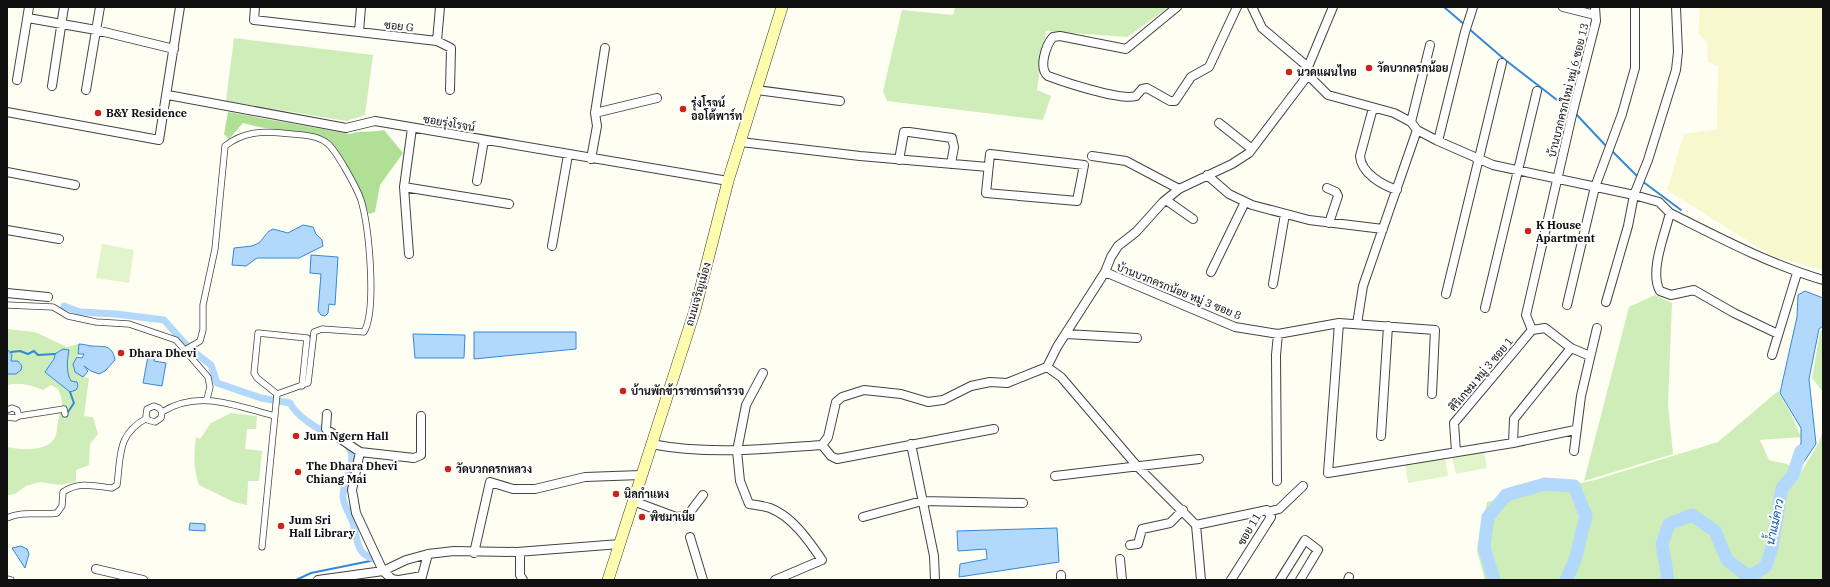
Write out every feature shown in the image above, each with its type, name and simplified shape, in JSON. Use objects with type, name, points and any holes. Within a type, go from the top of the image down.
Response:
[{"type":"main road","name":"ถนนเจริญเมือง","points":[[608,580],[695,310],[728,181],[782,7]]},
{"type":"street","points":[[17,80],[30,7]]},
{"type":"street","points":[[52,86],[64,7]]},
{"type":"street","points":[[86,90],[100,7]]},
{"type":"street","points":[[7,112],[159,140],[168,95],[180,7]]},
{"type":"street","name":"ซอย G","points":[[255,7],[254,20],[437,41]]},
{"type":"street","points":[[359,32],[361,7]]},
{"type":"street","points":[[440,7],[437,41],[452,48],[450,90]]},
{"type":"street","points":[[1177,7],[1126,49],[1060,36],[1053,37],[1046,52],[1042,66],[1044,72],[1048,76],[1077,86],[1125,97],[1136,96],[1142,89],[1147,88],[1172,102],[1178,98],[1191,77],[1209,67],[1237,7]]},
{"type":"street","points":[[1252,7],[1262,28],[1308,71],[1328,95],[1394,113],[1411,122],[1417,130],[1438,141],[1493,165],[1634,195],[1659,202],[1670,213],[1765,259],[1797,273],[1823,280]]},
{"type":"street","points":[[822,445],[828,436],[836,402],[842,396],[864,390],[901,394],[928,402],[943,400],[971,386],[990,382],[1007,383],[1047,367],[1105,272],[1110,256],[1118,246],[1136,232],[1166,200],[1179,189],[1232,164],[1249,153],[1308,71],[1333,7]]},
{"type":"street","points":[[1438,141],[1464,34],[1473,7]]},
{"type":"street","points":[[1563,7],[1595,11]]},
{"type":"street","points":[[1567,305],[1595,187],[1635,68],[1635,7]]},
{"type":"street","points":[[1606,302],[1628,226],[1634,195],[1676,70],[1678,52],[1676,7]]},
{"type":"street","name":"บ้านบวกครกใหม่ หมู่ 6 ซอย 13","points":[[1532,330],[1526,315],[1572,115],[1596,21],[1595,11]]},
{"type":"street","points":[[28,18],[61,22],[174,49]]},
{"type":"street","points":[[1411,122],[1430,45]]},
{"type":"street","points":[[591,159],[597,126],[595,113],[605,48]]},
{"type":"street","points":[[1446,294],[1502,63]]},
{"type":"street","points":[[757,90],[840,100]]},
{"type":"street","points":[[1485,308],[1537,91]]},
{"type":"street","name":"ซอยรุ่งโรจน์","points":[[168,95],[346,128],[375,121],[591,159],[728,181]]},
{"type":"street","points":[[595,113],[657,98]]},
{"type":"street","points":[[1373,108],[1360,161],[1382,185],[1396,190]]},
{"type":"street","points":[[1219,123],[1252,149]]},
{"type":"street","points":[[409,254],[404,187],[412,128]]},
{"type":"street","points":[[1357,324],[1363,286],[1417,130]]},
{"type":"street","points":[[185,350],[200,341],[203,330],[203,305],[215,249],[225,146],[236,137],[251,133],[275,132],[316,138],[327,143],[361,199],[367,234],[371,291],[368,325],[364,332],[322,329],[314,332],[308,383],[277,394]]},
{"type":"street","points":[[899,160],[902,136],[904,132],[909,132],[952,138],[954,147],[951,164]]},
{"type":"street","points":[[477,181],[484,140]]},
{"type":"street","points":[[741,142],[899,160],[988,167]]},
{"type":"street","points":[[990,154],[1084,165],[1076,201],[986,193],[988,167],[990,154]]},
{"type":"street","points":[[552,246],[568,155]]},
{"type":"street","points":[[1092,156],[1126,161],[1179,189]]},
{"type":"street","points":[[7,172],[75,184]]},
{"type":"street","points":[[1207,175],[1229,194],[1245,202],[1309,220],[1383,229]]},
{"type":"street","points":[[404,187],[509,204]]},
{"type":"street","points":[[1327,188],[1336,192],[1338,196],[1329,223]]},
{"type":"street","points":[[1166,200],[1193,219]]},
{"type":"street","points":[[1211,272],[1245,202]]},
{"type":"street","points":[[1670,213],[1656,271],[1656,284],[1660,291],[1671,295],[1694,290],[1734,313],[1778,334]]},
{"type":"street","points":[[1273,284],[1285,214]]},
{"type":"street","points":[[7,230],[59,239]]},
{"type":"street","name":"บ้านบวกครกน้อย หมู่ 3 ซอย 8","points":[[1105,272],[1235,327],[1278,334],[1339,323],[1435,330],[1432,394]]},
{"type":"street","points":[[1772,355],[1797,273]]},
{"type":"street","points":[[7,293],[48,298]]},
{"type":"street","points":[[7,305],[53,307],[68,316],[96,322],[129,324],[176,340],[208,377],[210,387],[207,399]]},
{"type":"street","points":[[1339,323],[1328,473],[1514,443],[1575,430]]},
{"type":"street","points":[[1381,436],[1388,326]]},
{"type":"street","points":[[1532,330],[1545,328],[1571,348],[1590,356]]},
{"type":"street","points":[[1574,451],[1575,430],[1581,396],[1597,328]]},
{"type":"street","name":"ศิริเกษม หมู่ 3 ซอย 1","points":[[1456,452],[1454,423],[1532,330]]},
{"type":"street","points":[[277,394],[257,378],[254,373],[258,333],[307,338],[302,386]]},
{"type":"street","points":[[1066,334],[1137,338]]},
{"type":"street","points":[[1277,481],[1276,356],[1278,334]]},
{"type":"street","points":[[1514,443],[1514,419],[1571,348]]},
{"type":"street","points":[[1047,367],[1060,377],[1138,466],[1184,510],[1196,525],[1201,580]]},
{"type":"street","points":[[763,372],[746,405],[737,451],[740,481],[749,504],[771,508],[789,520],[809,540],[822,560],[775,580]]},
{"type":"street","points":[[262,547],[277,394]]},
{"type":"street","points":[[162,412],[182,403],[207,399],[275,413]]},
{"type":"street","points":[[147,418],[146,413],[151,406],[156,406],[162,412]]},
{"type":"street","points":[[7,410],[12,408],[16,410],[19,416]]},
{"type":"street","points":[[7,417],[15,418],[19,416],[64,409],[65,414]]},
{"type":"street","points":[[147,418],[153,422],[158,421],[161,418],[162,412]]},
{"type":"street","points":[[327,414],[326,429],[360,452],[418,457],[420,455],[421,416]]},
{"type":"street","points":[[7,518],[26,513],[48,515],[57,513],[62,506],[63,492],[74,486],[84,484],[112,488],[117,485],[123,441],[134,425],[147,418]]},
{"type":"street","points":[[822,445],[831,456],[837,459],[994,429]]},
{"type":"street","points":[[651,444],[673,448],[737,451],[822,445]]},
{"type":"street","points":[[911,444],[934,556],[935,580]]},
{"type":"street","points":[[360,452],[352,490],[356,513],[383,571],[392,579],[422,578],[428,554]]},
{"type":"street","points":[[1055,476],[1198,459]]},
{"type":"street","points":[[474,553],[490,482],[513,489],[535,489],[585,477],[641,475]]},
{"type":"street","points":[[1268,512],[1278,510],[1303,486]]},
{"type":"street","points":[[633,501],[676,517],[687,516],[703,495]]},
{"type":"street","points":[[863,517],[922,501],[1023,504]]},
{"type":"street","points":[[1130,545],[1138,544],[1142,529],[1170,523],[1184,510]]},
{"type":"street","name":"ซอย 11","points":[[1196,525],[1267,510],[1271,517],[1231,580]]},
{"type":"street","points":[[690,537],[703,580]]},
{"type":"street","points":[[1280,580],[1305,540],[1318,550],[1300,580]]},
{"type":"street","points":[[318,580],[383,571],[406,560],[428,554],[454,551],[474,553],[520,552],[620,544]]},
{"type":"street","points":[[520,552],[520,575],[523,580]]},
{"type":"street","points":[[1120,559],[1122,580]]},
{"type":"street","points":[[96,569],[143,580]]},
{"type":"street","points":[[7,579],[11,580]]},
{"type":"green space","points":[[955,7],[1169,7],[1127,37],[1046,31],[1037,90],[1051,96],[1043,120],[887,101],[883,91],[902,10],[953,15]]},
{"type":"green space","points":[[1700,7],[1823,7],[1823,270],[1772,256],[1667,190],[1684,134],[1717,129],[1718,66],[1708,62],[1707,42],[1698,34]]},
{"type":"green space","points":[[234,38],[373,55],[365,115],[346,121],[226,101]]},
{"type":"green space","points":[[228,112],[350,134],[384,130],[403,153],[380,185],[375,212],[369,214],[350,170],[329,140],[322,136],[303,132],[253,126],[243,123],[229,139],[224,134]]},
{"type":"green space","points":[[102,244],[134,250],[129,283],[96,278]]},
{"type":"green space","points":[[1655,295],[1672,303],[1668,404],[1673,454],[1584,481],[1629,307]]},
{"type":"green space","points":[[7,329],[35,332],[67,347],[79,344],[78,354],[73,364],[83,377],[89,378],[84,416],[93,417],[98,434],[90,444],[89,465],[76,470],[76,482],[59,485],[40,482],[26,486],[15,494],[7,495],[7,447],[32,449],[45,446],[50,443],[56,435],[62,405],[58,389],[51,385],[43,390],[25,384],[7,385]]},
{"type":"green space","points":[[1823,330],[1823,392],[1812,378],[1820,331]]},
{"type":"green space","points":[[1778,391],[1790,412],[1801,437],[1760,440],[1769,460],[1787,464],[1800,474],[1818,444],[1823,431],[1823,580],[1485,580],[1477,551],[1487,502],[1595,480],[1718,442]]},
{"type":"green space","points":[[231,413],[257,416],[256,429],[247,429],[245,449],[262,451],[259,481],[248,481],[247,505],[234,502],[199,485],[196,473],[194,455],[196,437],[200,439],[211,423]]},
{"type":"green space","points":[[1484,450],[1487,468],[1456,474],[1452,457]]},
{"type":"green space","points":[[1445,457],[1448,476],[1408,483],[1405,464]]},
{"type":"water","points":[[303,225],[313,227],[316,234],[322,240],[323,246],[299,258],[257,258],[246,266],[232,265],[234,248],[252,246],[259,243],[269,231],[273,229],[288,233]]},
{"type":"water","points":[[311,255],[338,257],[335,305],[329,304],[328,313],[325,316],[321,315],[318,311],[321,274],[310,273]]},
{"type":"water","points":[[1805,291],[1823,298],[1823,326],[1819,329],[1809,379],[1816,444],[1799,469],[1791,465],[1801,443],[1801,428],[1780,393],[1797,317],[1798,295]]},
{"type":"water","points":[[474,332],[576,332],[576,349],[474,359]]},
{"type":"water","points":[[413,334],[465,335],[464,358],[415,358]]},
{"type":"water","points":[[79,344],[107,347],[112,351],[115,360],[105,371],[99,374],[84,366],[88,371],[83,377],[75,372],[73,364],[77,357],[82,358],[84,354],[78,354]]},
{"type":"water","points":[[7,349],[12,355],[11,361],[18,361],[22,366],[21,370],[16,374],[7,374]]},
{"type":"water","points":[[63,349],[69,350],[67,362],[68,374],[71,381],[77,382],[78,386],[76,390],[70,392],[45,372],[54,359],[55,354]]},
{"type":"water","points":[[149,351],[156,352],[154,361],[166,363],[162,386],[143,383]]},
{"type":"water","points":[[190,523],[205,524],[205,531],[189,530]]},
{"type":"water","points":[[1057,528],[1059,562],[959,577],[960,564],[987,559],[986,549],[958,551],[957,531]]},
{"type":"water","points":[[21,546],[27,549],[29,554],[25,568],[12,548]]},
{"type":"waterway","points":[[1444,7],[1465,25]]},
{"type":"waterway","points":[[1468,28],[1504,59],[1570,110]]},
{"type":"waterway","points":[[1576,114],[1607,147]]},
{"type":"waterway","points":[[1611,150],[1639,178]]},
{"type":"waterway","points":[[1642,181],[1681,210]]},
{"type":"waterway","points":[[64,306],[80,312],[116,314],[164,320],[189,348],[211,365],[217,383],[261,398],[290,403],[297,413],[330,435]]},
{"type":"waterway","points":[[11,352],[20,351],[28,354],[34,351],[38,355],[55,354]]},
{"type":"waterway","points":[[68,412],[74,403],[70,392]]},
{"type":"waterway","points":[[346,444],[352,456],[350,470],[343,490],[344,501],[353,523],[361,550],[363,553],[376,560]]},
{"type":"waterway","name":"น้ำแม่คาว","points":[[1667,580],[1662,544],[1669,524],[1692,515],[1715,531],[1727,560],[1749,577],[1766,566],[1772,547],[1782,488],[1793,475],[1801,451]]},
{"type":"waterway","name":"น้ำแม่คาว","points":[[1494,580],[1484,547],[1488,517],[1506,495],[1545,484],[1574,486],[1586,516],[1575,560],[1566,580]]},
{"type":"waterway","points":[[296,580],[311,573],[375,560]]},
{"type":"place","name":"วัดบวกครกน้อย","points":[[1369,68]]},
{"type":"place","name":"นวดแผนไทย","points":[[1289,72]]},
{"type":"place","name":"รุ่งโรจน์ ออโต้พาร์ท","points":[[683,109]]},
{"type":"place","name":"B&Y Residence","points":[[98,113]]},
{"type":"place","name":"K House Apartment","points":[[1528,231]]},
{"type":"place","name":"Dhara Dhevi","points":[[121,353]]},
{"type":"place","name":"บ้านพักข้าราชการตำรวจ","points":[[623,391]]},
{"type":"place","name":"Jum Ngern Hall","points":[[296,436]]},
{"type":"place","name":"วัดบวกครกหลวง","points":[[448,469]]},
{"type":"place","name":"The Dhara Dhevi Chiang Mai","points":[[298,472]]},
{"type":"place","name":"นิลกําแหง","points":[[616,494]]},
{"type":"place","name":"พิชมาเนีย","points":[[642,517]]},
{"type":"place","name":"Jum Sri Hall Library","points":[[281,526]]}]
